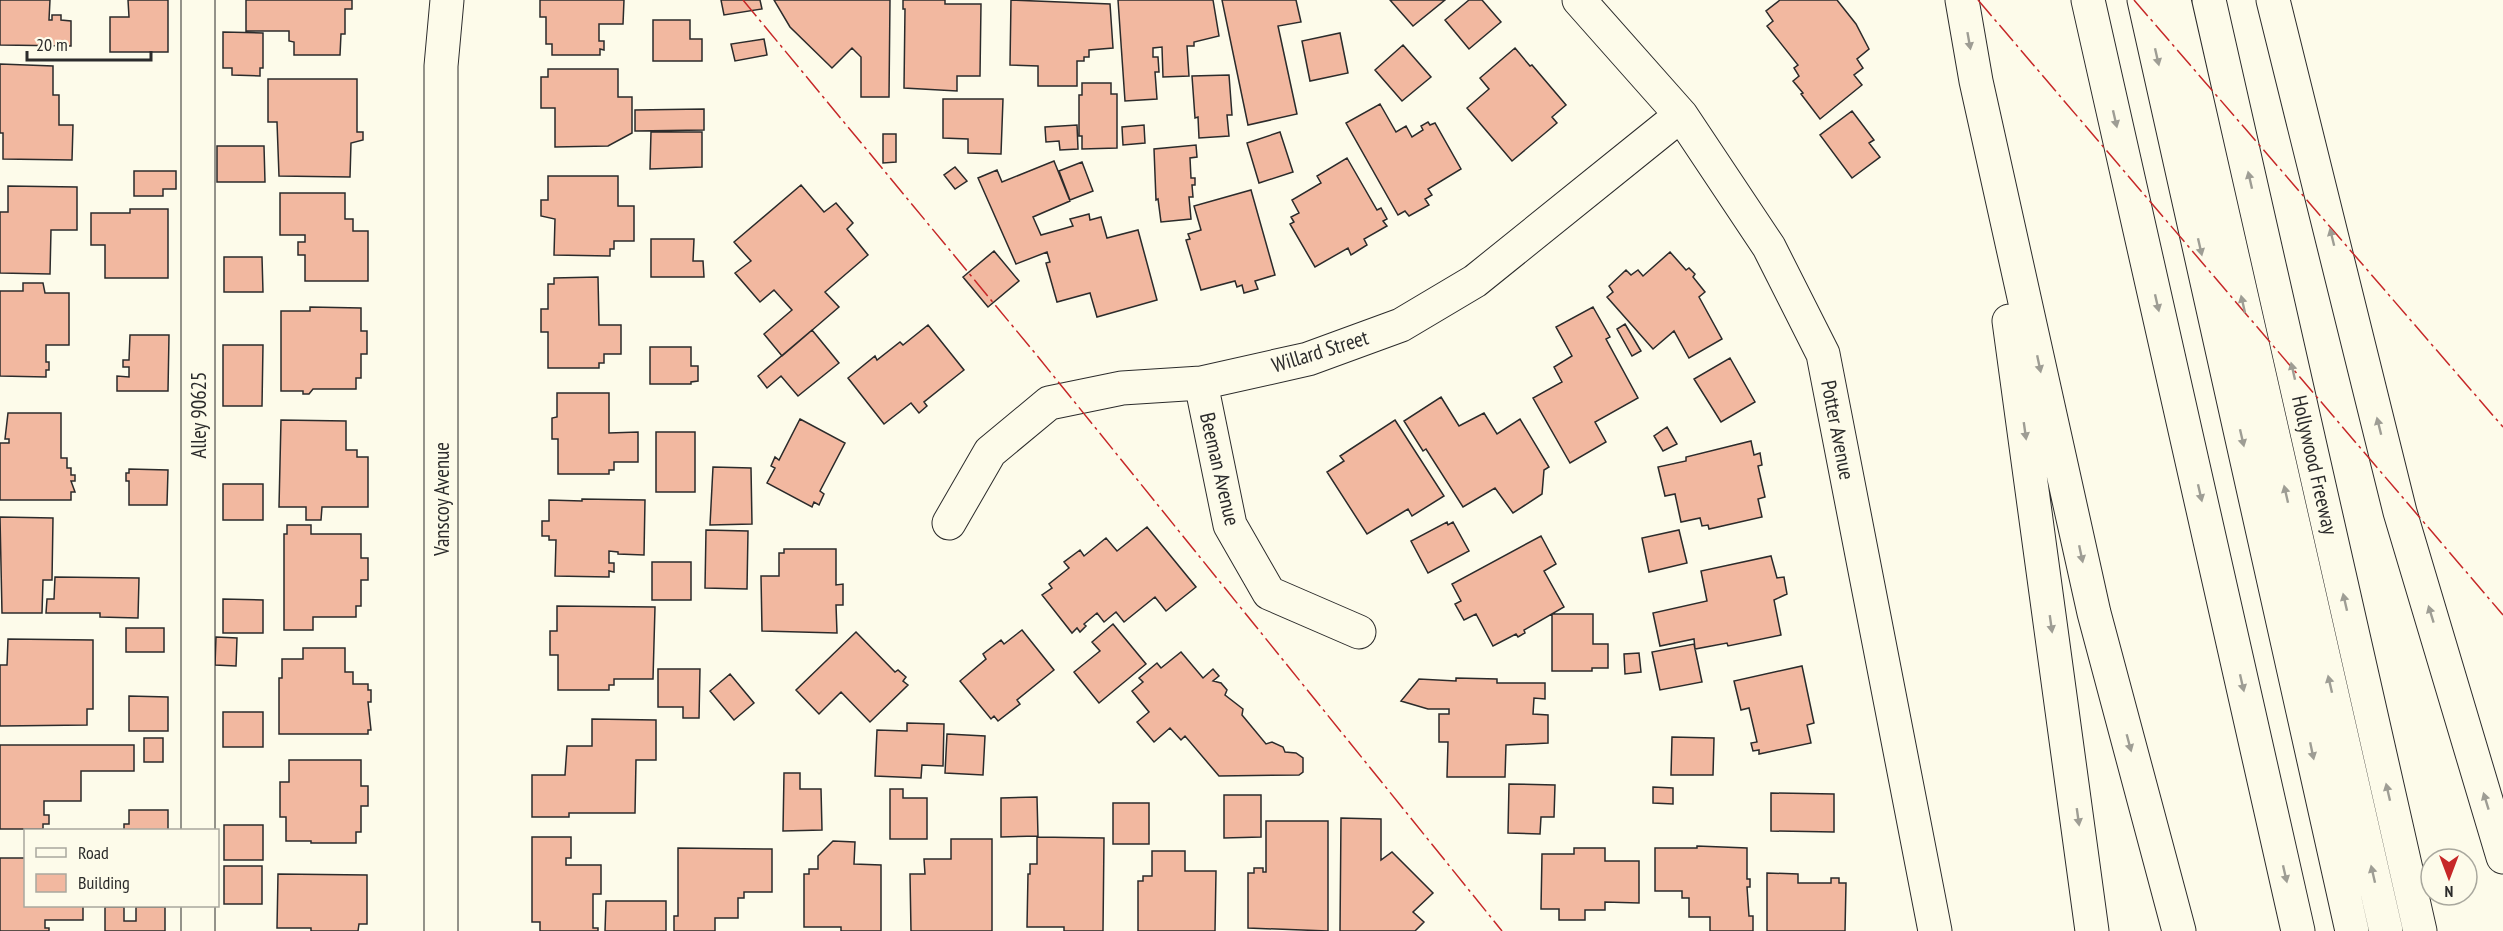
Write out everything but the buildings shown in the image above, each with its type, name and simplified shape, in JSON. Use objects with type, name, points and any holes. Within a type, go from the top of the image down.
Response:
[{"type":"main road","name":"Alley 90625","points":[[198,0],[198,829]]},
{"type":"main road","name":"Vanscoy Avenue","points":[[441,931],[441,66],[447,0]]},
{"type":"main road","name":"Potter Avenue","points":[[1579,0],[1681,115],[1769,247],[1823,354],[1935,931]]},
{"type":"main road","points":[[1962,0],[1976,81],[2092,931]]},
{"type":"main road","points":[[2088,0],[2298,931]]},
{"type":"main road","points":[[2144,0],[2352,931]]},
{"type":"main road","points":[[2174,0],[2386,931]]},
{"type":"main road","name":"Hollywood Freeway","points":[[2209,0],[2420,931]]},
{"type":"main road","points":[[2273,0],[2400,512],[2503,857]]},
{"type":"main road","points":[[1976,81],[2094,613],[2179,931]]},
{"type":"main road","name":"Willard Street","points":[[949,523],[990,452],[1049,403],[1122,388],[1201,383],[1308,359],[1401,325],[1474,281],[1681,115]]},
{"type":"main road","name":"Beeman Avenue","points":[[1201,383],[1230,525],[1269,593],[1359,632]]},
{"type":"main road","points":[[198,907],[198,931]]},
{"type":"power","points":[[743,0],[1039,358],[1502,931]]},
{"type":"power","points":[[1978,0],[2503,615]]},
{"type":"power","points":[[2134,0],[2503,427]]}]
